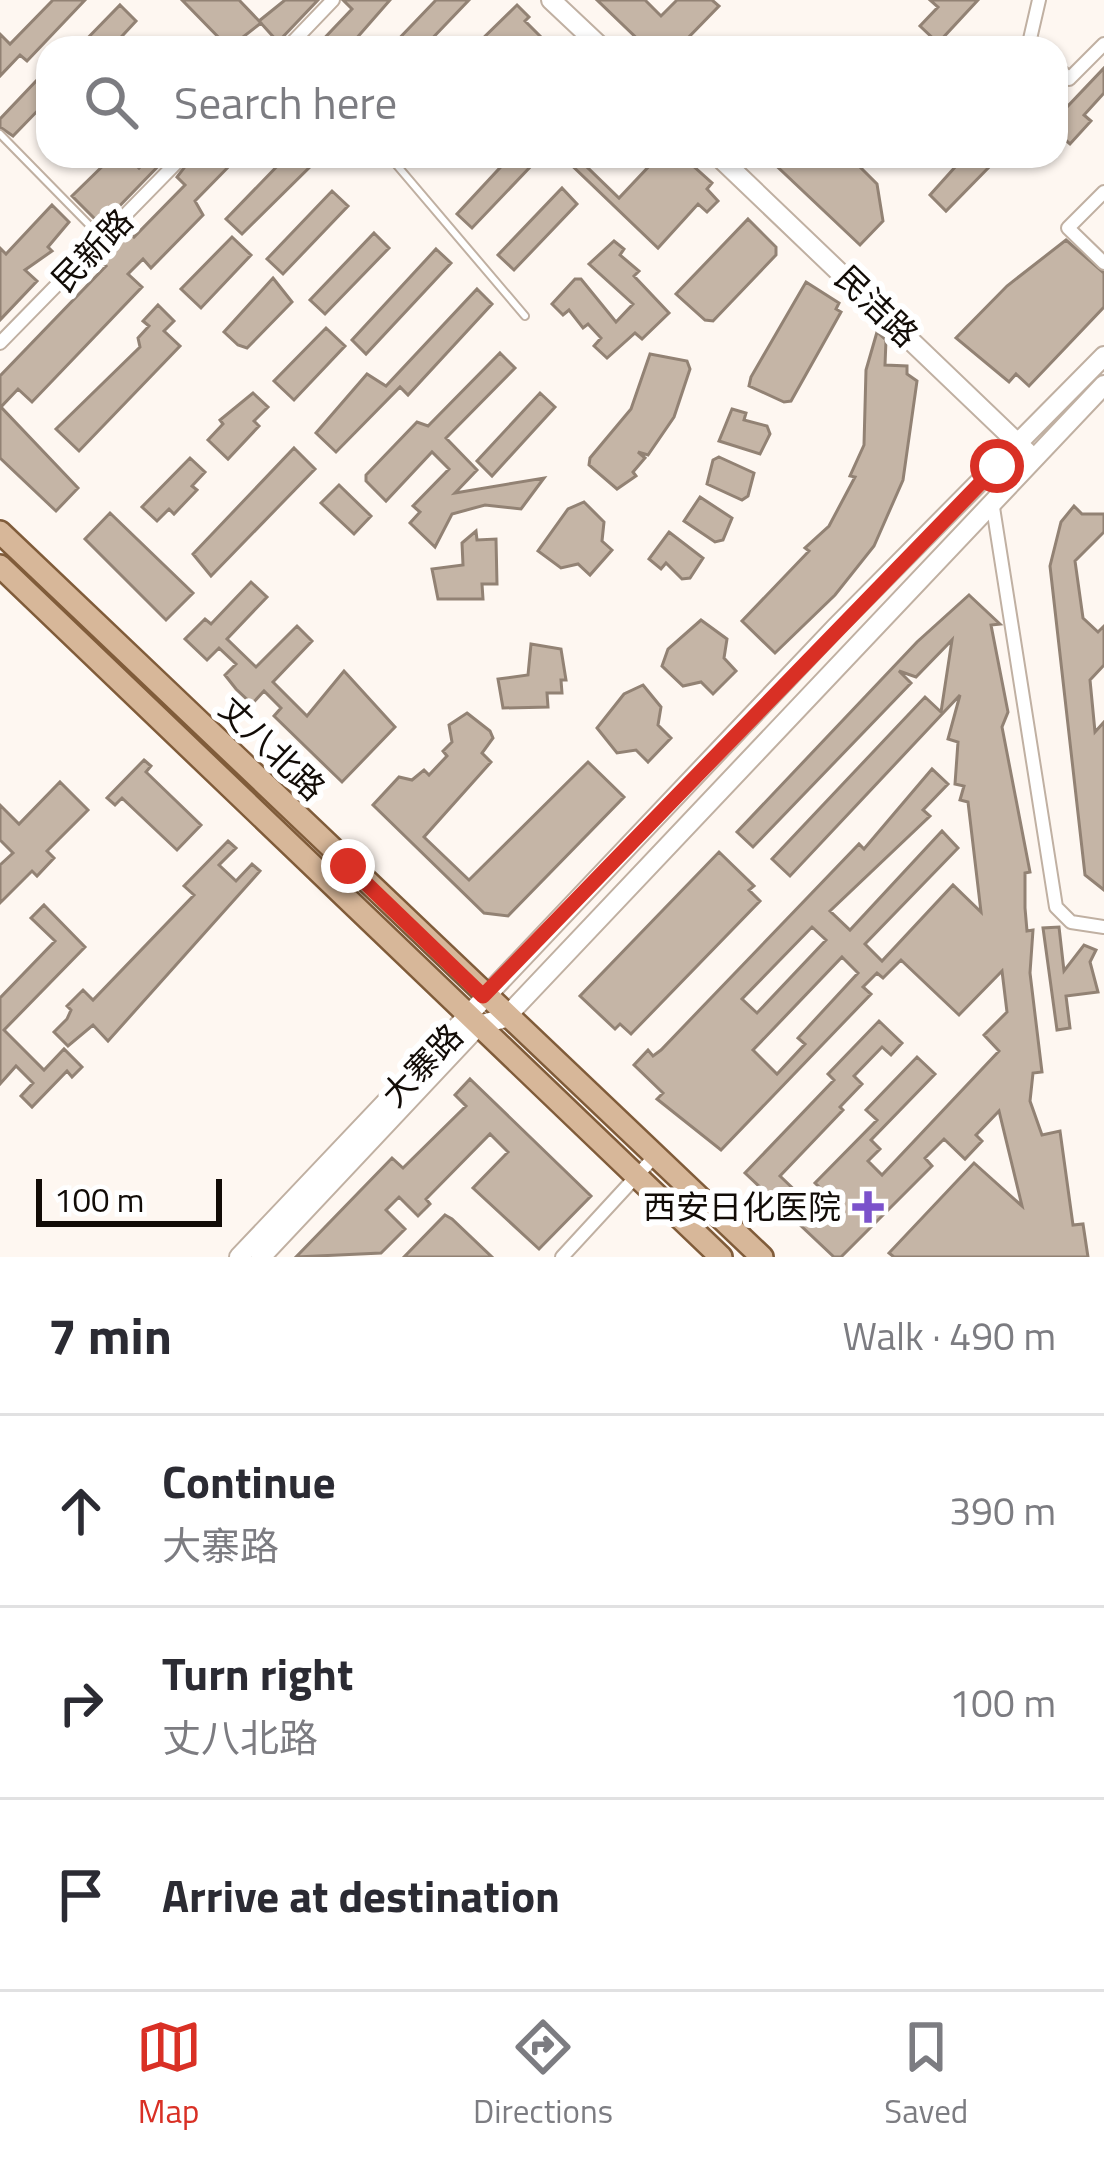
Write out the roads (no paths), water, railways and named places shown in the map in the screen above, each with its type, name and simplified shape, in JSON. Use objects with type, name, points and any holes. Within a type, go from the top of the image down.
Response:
[{"type":"main road","points":[[551,0],[589,36]]},
{"type":"main road","name":"民洁路","points":[[731,168],[1026,451]]},
{"type":"main road","name":"大寨路","points":[[239,1257],[474,1020],[505,1018],[992,500],[1104,356]]},
{"type":"main road","name":"大寨路","points":[[261,1257],[474,1020],[483,996],[1026,451],[1104,385]]},
{"type":"main road","name":"丈八北路","points":[[0,532],[505,1018],[762,1257]]},
{"type":"main road","name":"丈八北路","points":[[0,566],[722,1257]]},
{"type":"street","points":[[300,36],[333,0]]},
{"type":"street","points":[[1032,36],[1039,0]]},
{"type":"street","points":[[1068,78],[1104,44]]},
{"type":"street","name":"民新路","points":[[0,344],[172,168]]},
{"type":"street","points":[[1104,192],[1068,228],[1104,263]]},
{"type":"street","points":[[992,500],[1056,907],[1071,922],[1104,927]]},
{"type":"street","points":[[562,1257],[655,1156]]},
{"type":"lane","points":[[0,134],[103,240]]},
{"type":"lane","points":[[399,168],[525,316]]},
{"type":"place","name":"西安日化医院","points":[[868,1207]]}]
